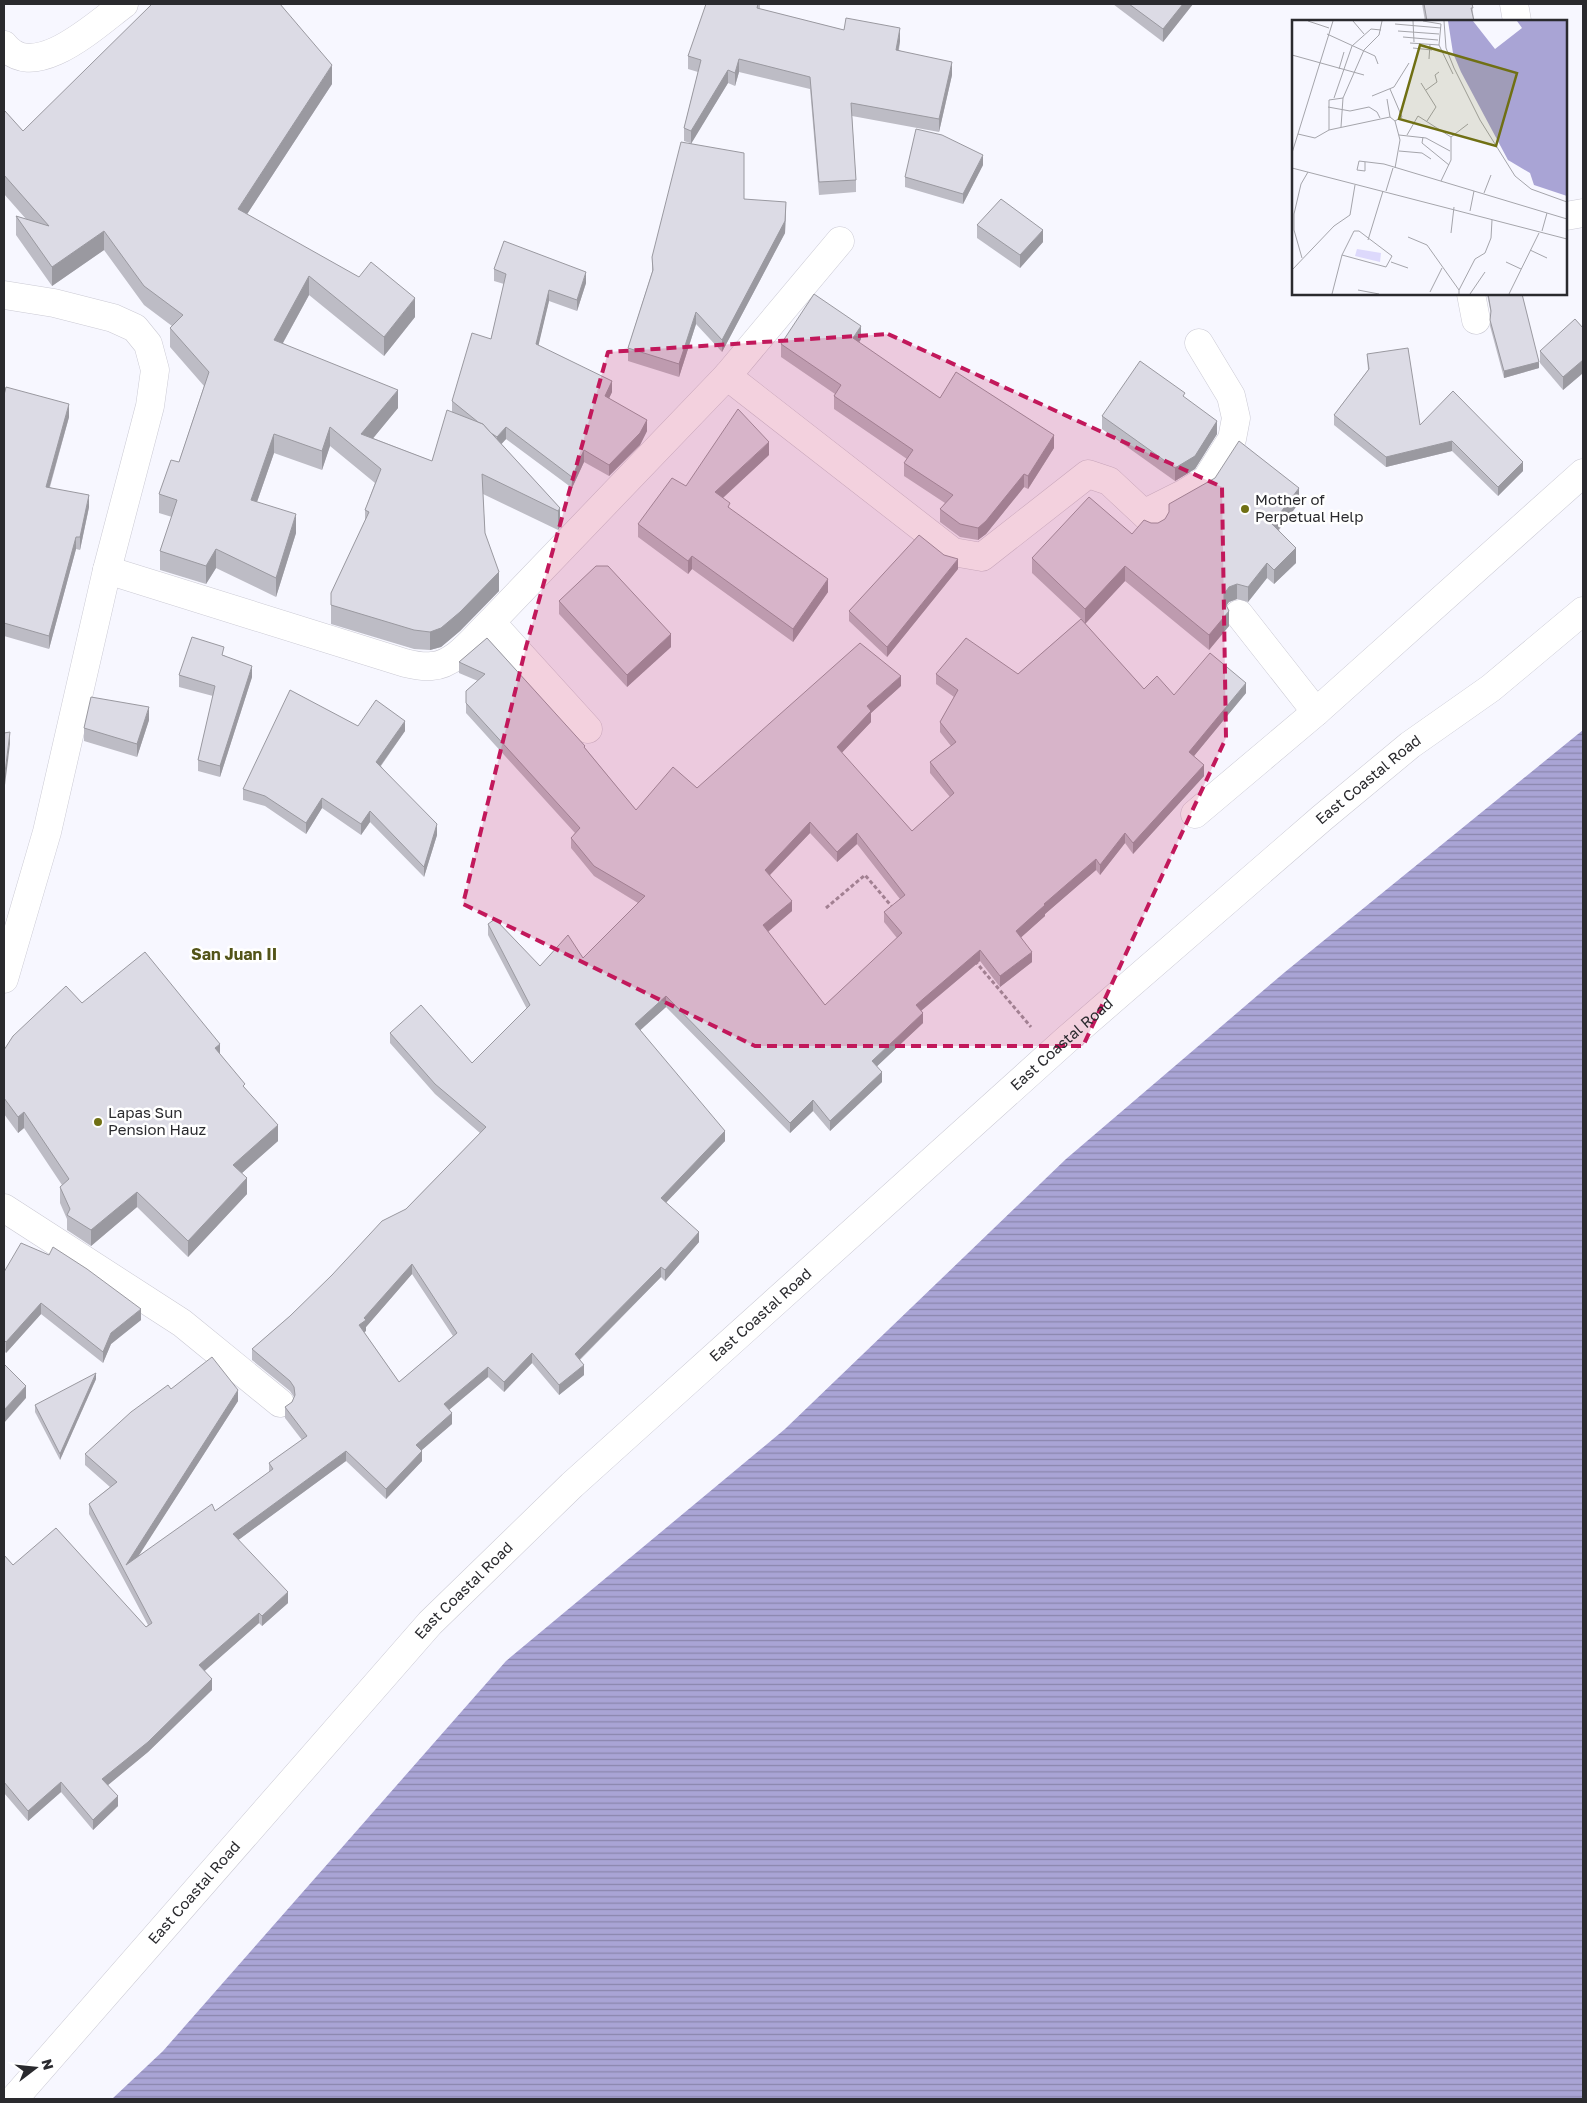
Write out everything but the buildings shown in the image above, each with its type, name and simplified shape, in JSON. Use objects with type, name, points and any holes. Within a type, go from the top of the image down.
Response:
[{"type":"street","points":[[4,45],[7,49],[26,58],[49,56],[75,41],[124,4]]},
{"type":"street","points":[[1514,4],[1517,20]]},
{"type":"street","points":[[1567,216],[1583,213]]},
{"type":"street","points":[[107,570],[404,663],[421,666],[443,664],[455,657],[491,622],[727,376],[840,241]]},
{"type":"street","points":[[4,295],[54,303],[113,318],[135,328],[148,344],[155,370],[150,406],[107,570],[47,832],[4,979]]},
{"type":"street","points":[[1471,295],[1476,320]]},
{"type":"street","points":[[727,376],[953,552],[982,558],[1088,474],[1110,481],[1149,518],[1206,480],[1232,438],[1236,418],[1231,396],[1199,343]]},
{"type":"street","points":[[1195,814],[1316,712],[1583,473]]},
{"type":"street","name":"East Coastal Road","points":[[14,2099],[430,1623],[572,1484],[1053,1052],[1322,818],[1410,745],[1491,688],[1583,611]]},
{"type":"street","points":[[1238,614],[1316,712]]},
{"type":"street","points":[[491,622],[588,729]]},
{"type":"street","points":[[4,1208],[182,1323],[280,1403]]},
{"type":"path","points":[[826,908],[865,875],[896,912]]},
{"type":"path","points":[[969,954],[1053,1052]]},
{"type":"highlighted area","points":[[888,334],[1222,487],[1226,738],[1083,1046],[755,1046],[463,904],[526,647],[608,352]]},
{"type":"shaded area","points":[[1583,730],[1583,2099],[112,2099],[163,2051],[506,1661],[785,1429],[1066,1159],[1285,972]]},
{"type":"place","name":"Mother of Perpetual Help","points":[[1245,509]]},
{"type":"place","name":"Lapas Sun Pension Hauz","points":[[98,1122]]},
{"type":"district","name":"San Juan II","points":[[234,954]]}]
